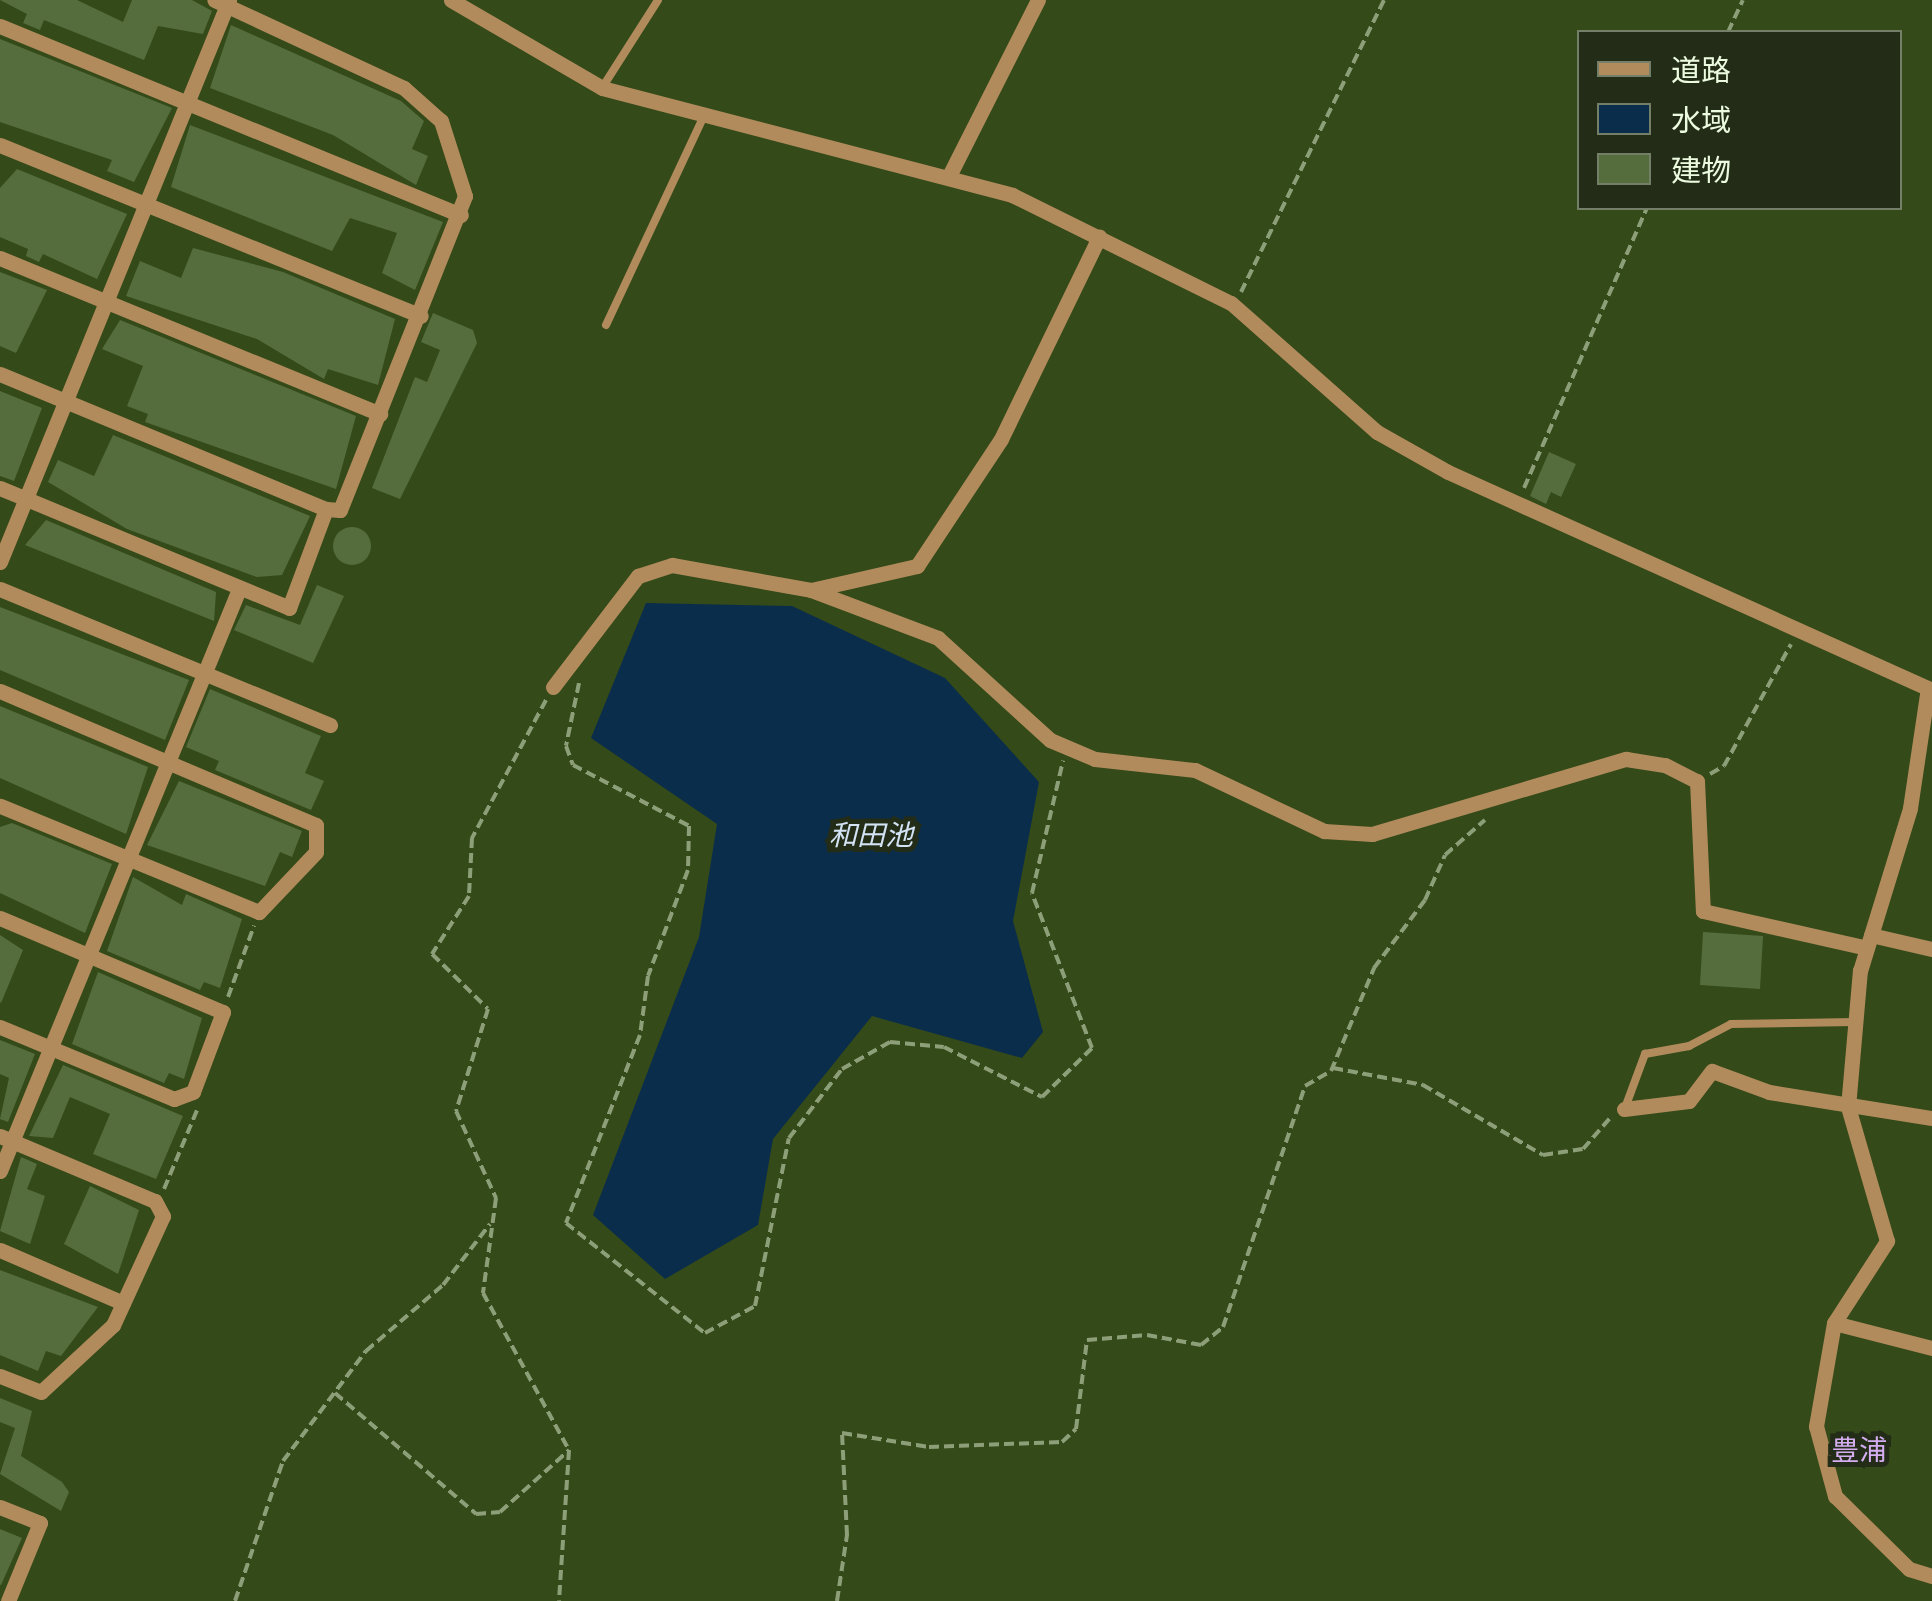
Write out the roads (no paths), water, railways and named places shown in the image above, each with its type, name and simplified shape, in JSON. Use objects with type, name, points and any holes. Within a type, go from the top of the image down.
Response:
[{"type":"street","points":[[451,0],[602,88],[950,174],[1099,238],[1231,303],[1377,432],[1519,507],[1930,689],[1910,808],[1869,941],[1848,1106],[1887,1242],[1834,1322],[1816,1426],[1835,1496],[1909,1569],[1932,1576]]},
{"type":"street","points":[[950,174],[1038,0]]},
{"type":"street","points":[[0,374],[67,401],[326,508],[340,510],[461,215],[465,196],[441,121],[404,88],[223,2],[188,103],[67,401],[0,562]]},
{"type":"street","points":[[0,26],[461,215]]},
{"type":"street","points":[[0,145],[421,316]]},
{"type":"street","points":[[812,590],[917,566],[1001,439],[1099,238]]},
{"type":"street","points":[[0,258],[380,414]]},
{"type":"street","points":[[0,488],[289,608],[326,508]]},
{"type":"street","points":[[553,687],[638,576],[672,565],[812,590],[938,638],[1067,748],[1195,770],[1324,831],[1372,834],[1626,759],[1697,781],[1703,911],[1932,949]]},
{"type":"street","points":[[0,589],[330,725]]},
{"type":"street","points":[[0,1172],[6,1138],[52,1048],[239,589]]},
{"type":"street","points":[[0,691],[316,825],[316,852],[258,912],[0,806]]},
{"type":"street","points":[[0,918],[223,1012],[194,1092],[174,1099],[0,1027]]},
{"type":"street","points":[[1624,1109],[1689,1102],[1712,1071],[1848,1106],[1932,1118]]},
{"type":"street","points":[[0,1376],[41,1392],[113,1325],[162,1216],[156,1201],[6,1138]]},
{"type":"street","points":[[0,1250],[123,1303]]},
{"type":"street","points":[[1834,1322],[1932,1348]]},
{"type":"street","points":[[0,1507],[40,1524],[8,1601]]},
{"type":"lane","points":[[602,88],[658,0]]},
{"type":"lane","points":[[606,325],[704,116]]},
{"type":"lane","points":[[1624,1109],[1644,1054],[1689,1046],[1731,1024],[1856,1022]]},
{"type":"water","name":"和田池","points":[[646,603],[792,606],[945,678],[1039,782],[1013,921],[1043,1032],[1022,1058],[872,1016],[773,1139],[758,1225],[665,1279],[593,1215],[699,937],[717,824],[591,738]]},
{"type":"district","name":"豊浦","points":[[1859,1450]]}]
